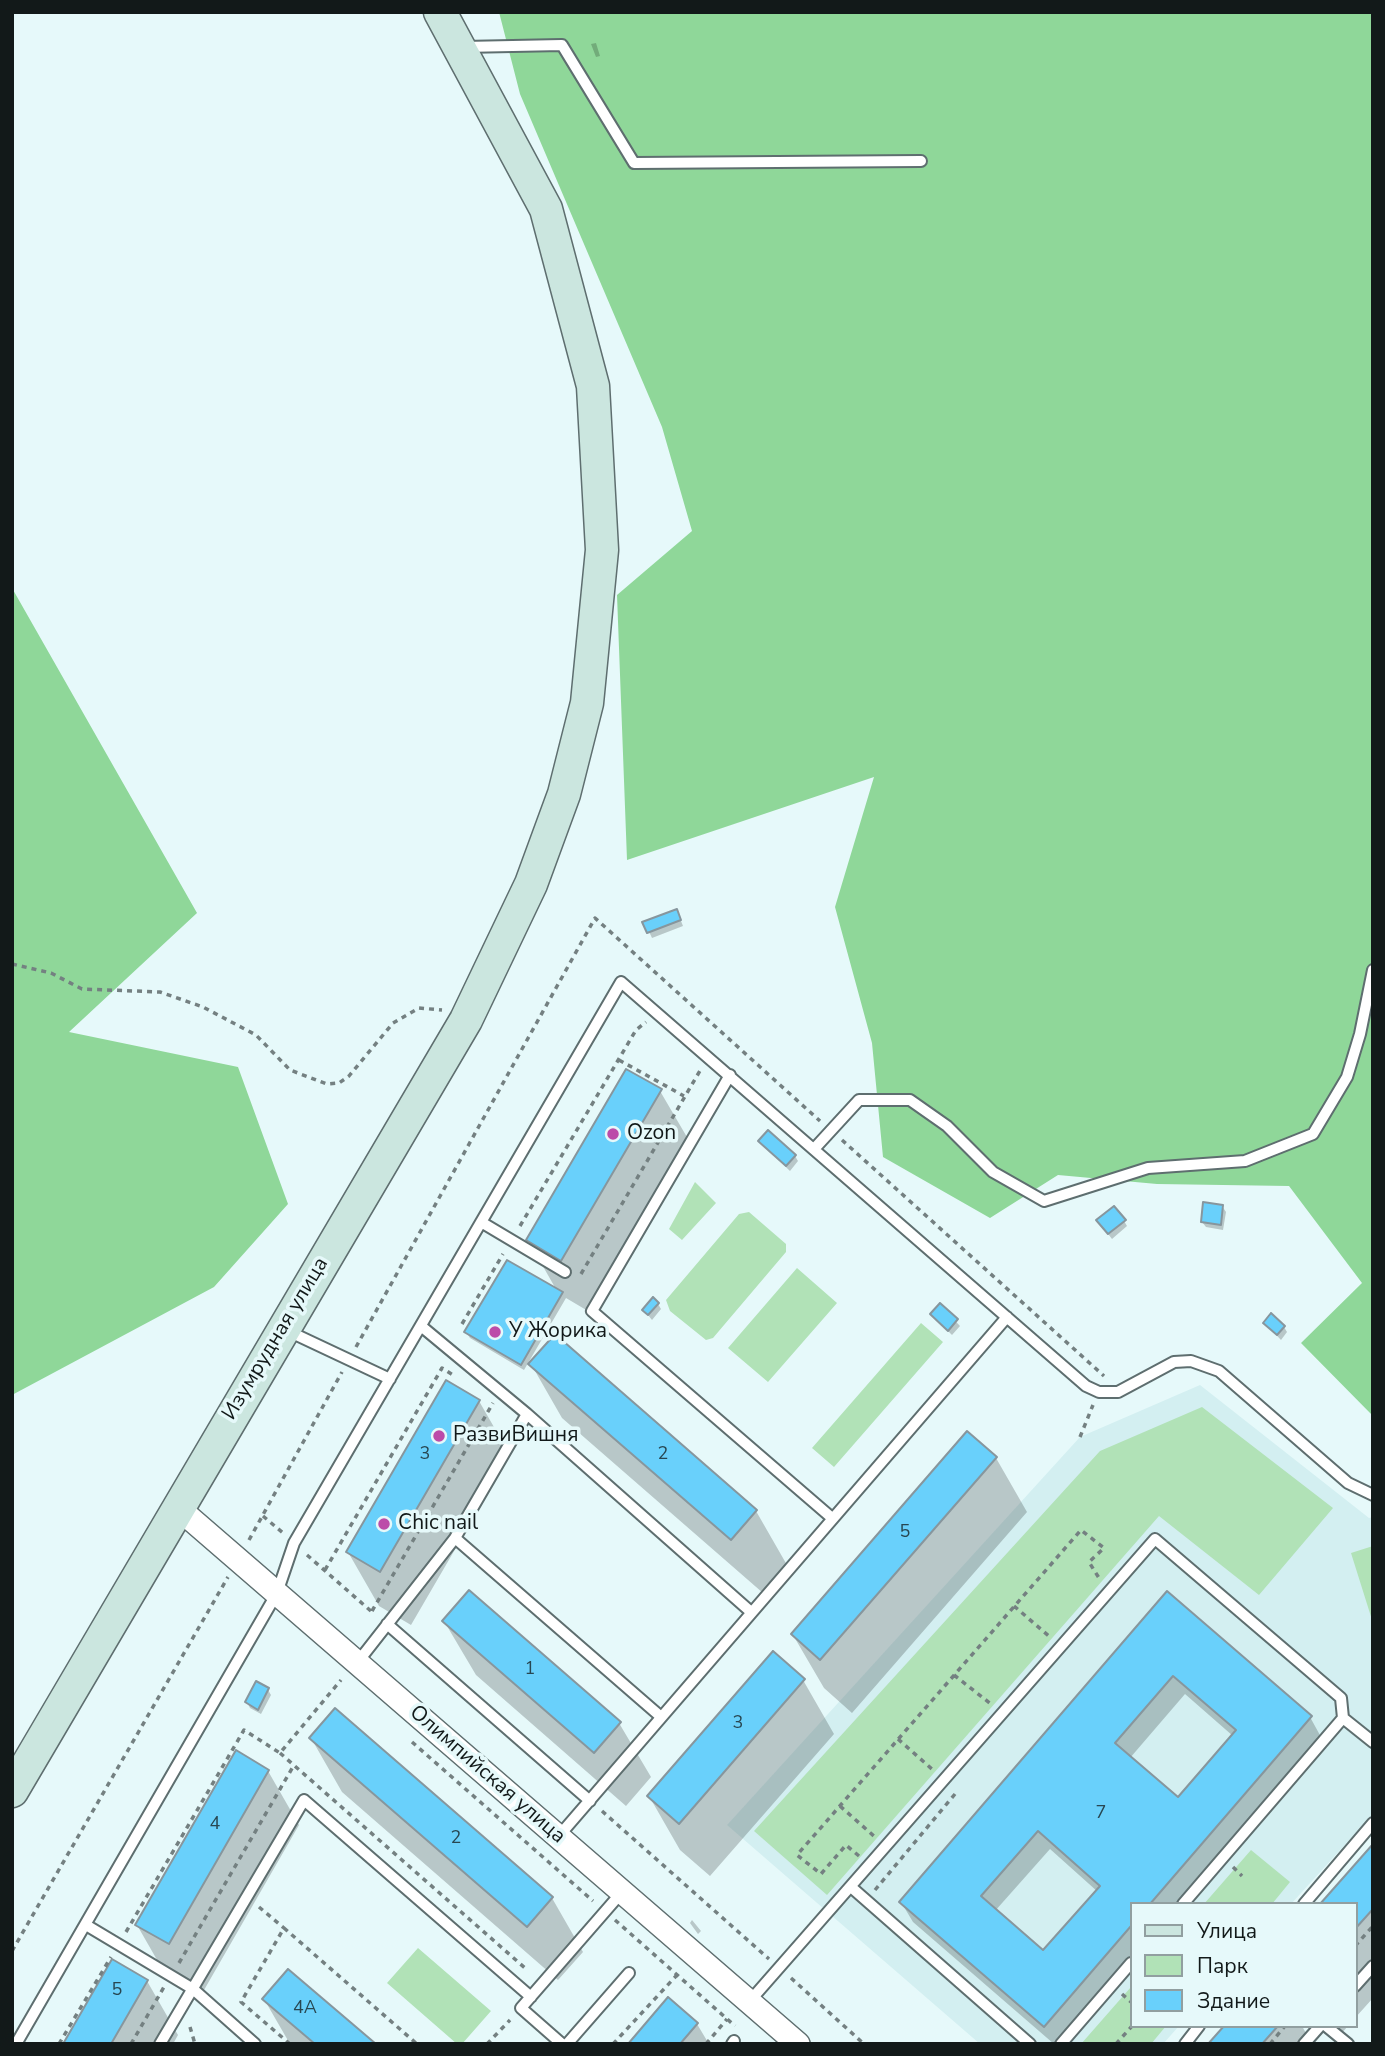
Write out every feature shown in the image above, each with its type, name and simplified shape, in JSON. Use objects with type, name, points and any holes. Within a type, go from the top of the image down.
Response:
[{"type":"street","name":"Изумрудная улица","points":[[12,1791],[466,1020],[531,884],[564,794],[587,703],[602,550],[593,386],[546,209],[440,12]]},
{"type":"street","name":"Олимпийская улица","points":[[177,1507],[232,1570],[277,1594],[797,2044]]},
{"type":"lane","points":[[460,47],[562,44],[634,163],[921,161]]},
{"type":"lane","points":[[814,1149],[859,1100],[910,1100],[947,1126],[993,1172],[1044,1201],[1148,1168],[1245,1161],[1313,1134],[1347,1077],[1360,1034],[1373,970]]},
{"type":"lane","points":[[16,2044],[277,1594],[294,1543],[621,982],[1086,1386],[1099,1392],[1118,1392],[1174,1362],[1191,1361],[1219,1371],[1348,1483],[1373,1495]]},
{"type":"lane","points":[[730,1076],[592,1311],[832,1518]]},
{"type":"lane","points":[[481,1222],[565,1272]]},
{"type":"lane","points":[[558,1837],[1007,1317]]},
{"type":"lane","points":[[421,1326],[527,1414],[751,1612]]},
{"type":"lane","points":[[283,1328],[390,1379]]},
{"type":"lane","points":[[357,1663],[455,1538],[527,1414]]},
{"type":"lane","points":[[455,1538],[660,1716]]},
{"type":"lane","points":[[749,2002],[1155,1539],[1341,1698],[1343,1718],[1373,1742]]},
{"type":"lane","points":[[387,1624],[590,1801]]},
{"type":"lane","points":[[1184,1902],[1343,1718]]},
{"type":"lane","points":[[160,2044],[304,1800],[531,1997]]},
{"type":"lane","points":[[1306,1902],[1373,1823]]},
{"type":"lane","points":[[850,1887],[1030,2044]]},
{"type":"lane","points":[[622,1892],[521,2008],[565,2044],[629,1973]]},
{"type":"lane","points":[[86,1925],[192,1989],[255,2044]]},
{"type":"lane","points":[[1061,2044],[1130,1964]]},
{"type":"lane","points":[[1357,1984],[1373,1966]]},
{"type":"lane","points":[[1185,2044],[1197,2028]]},
{"type":"lane","points":[[1304,2044],[1318,2028]]},
{"type":"lane","points":[[1328,2028],[1348,2044]]},
{"type":"path","points":[[355,1349],[595,918],[1105,1376],[1080,1437]]},
{"type":"path","points":[[12,964],[51,973],[82,989],[160,992],[203,1007],[256,1035],[290,1070],[327,1084],[339,1083],[349,1076],[393,1023],[419,1008],[441,1010],[466,1020]]},
{"type":"path","points":[[462,1324],[636,1030],[647,1022],[658,1021]]},
{"type":"path","points":[[619,1060],[684,1096]]},
{"type":"path","points":[[580,1276],[701,1068]]},
{"type":"path","points":[[236,1588],[232,1570],[349,1361]]},
{"type":"path","points":[[325,1570],[442,1368],[462,1381]]},
{"type":"path","points":[[372,1611],[493,1401]]},
{"type":"path","points":[[12,1951],[278,1488]]},
{"type":"path","points":[[263,1516],[387,1624]]},
{"type":"path","points":[[885,1878],[846,1845],[821,1874],[797,1854],[1082,1530],[1104,1548],[1089,1562],[1101,1582]]},
{"type":"path","points":[[1014,1606],[1062,1646]]},
{"type":"path","points":[[332,1671],[351,1689]]},
{"type":"path","points":[[954,1675],[1003,1713]]},
{"type":"path","points":[[280,1753],[341,1680]]},
{"type":"path","points":[[59,2044],[244,1730],[280,1753],[525,1968]]},
{"type":"path","points":[[402,1733],[736,2027]]},
{"type":"path","points":[[876,1898],[873,1891],[957,1792],[898,1740]]},
{"type":"path","points":[[131,2044],[294,1765]]},
{"type":"path","points":[[590,1801],[667,1868]]},
{"type":"path","points":[[840,1806],[901,1859]]},
{"type":"path","points":[[247,1896],[417,2044]]},
{"type":"path","points":[[1357,1944],[1373,1926]]},
{"type":"path","points":[[284,1928],[241,2001],[290,2044]]},
{"type":"path","points":[[613,2044],[676,1974]]},
{"type":"path","points":[[487,2044],[521,2008]]},
{"type":"path","points":[[706,2044],[727,2019]]},
{"type":"path","points":[[1116,2044],[1130,2028]]},
{"type":"path","points":[[1270,2044],[1283,2028]]},
{"type":"shaded area","points":[[1200,1385],[1369,1518],[1373,1517],[1373,1814],[1293,1902],[1130,1902],[1130,2028],[1177,2028],[1163,2044],[980,2044],[727,1825],[1080,1437]]},
{"type":"green space","points":[[499,12],[1373,12],[1373,1416],[1301,1343],[1362,1283],[1289,1186],[1157,1184],[1058,1175],[990,1218],[883,1157],[872,1043],[835,907],[874,777],[627,860],[617,595],[692,531],[662,427],[520,94]]},
{"type":"green space","points":[[12,588],[197,913],[69,1032],[238,1067],[288,1204],[214,1287],[12,1395]]},
{"type":"green space","points":[[695,1182],[716,1203],[682,1240],[669,1229]]},
{"type":"green space","points":[[749,1212],[786,1244],[786,1252],[713,1338],[706,1340],[670,1311],[666,1300],[739,1214]]},
{"type":"green space","points":[[797,1268],[837,1303],[768,1382],[728,1348]]},
{"type":"green space","points":[[921,1323],[943,1342],[834,1467],[812,1448]]},
{"type":"green space","points":[[1202,1407],[1333,1508],[1259,1595],[1159,1516],[827,1895],[754,1831],[1100,1451]]},
{"type":"green space","points":[[1373,1546],[1373,1623],[1351,1553]]},
{"type":"green space","points":[[1251,1850],[1290,1882],[1274,1902],[1206,1902]]},
{"type":"green space","points":[[418,1948],[491,2011],[462,2044],[457,2044],[387,1983]]},
{"type":"green space","points":[[1130,1988],[1130,2028],[1164,2028],[1151,2044],[1081,2044]]},
{"type":"building","points":[[677,909],[681,920],[647,933],[642,922]]},
{"type":"building","points":[[626,1069],[662,1089],[561,1261],[526,1240]]},
{"type":"building","points":[[768,1130],[796,1155],[786,1166],[758,1141]]},
{"type":"building","points":[[1203,1202],[1223,1205],[1221,1225],[1201,1222]]},
{"type":"building","points":[[1114,1206],[1126,1220],[1108,1234],[1096,1220]]},
{"type":"building","points":[[507,1260],[563,1292],[521,1365],[464,1332]]},
{"type":"building","points":[[653,1297],[659,1303],[648,1315],[642,1310]]},
{"type":"building","points":[[940,1303],[958,1319],[948,1331],[930,1314]]},
{"type":"building","points":[[1271,1313],[1285,1326],[1277,1335],[1263,1323]]},
{"type":"building","points":[[555,1334],[757,1510],[731,1540],[528,1364]]},
{"type":"building","points":[[446,1380],[480,1400],[380,1572],[346,1552]]},
{"type":"building","points":[[967,1431],[997,1457],[820,1660],[791,1634]]},
{"type":"building","points":[[469,1590],[621,1722],[594,1753],[442,1621]]},
{"type":"building","points":[[1167,1591],[1312,1716],[1152,1902],[1130,1902],[1130,1927],[1044,2027],[899,1902]],"holes":[[[1173,1676],[1236,1730],[1178,1797],[1115,1743]],[[1038,1831],[1100,1886],[1043,1950],[981,1896]]]},
{"type":"building","points":[[773,1651],[805,1679],[679,1824],[647,1796]]},
{"type":"building","points":[[256,1681],[269,1688],[258,1710],[245,1702]]},
{"type":"building","points":[[335,1708],[553,1897],[527,1927],[309,1738]]},
{"type":"building","points":[[236,1750],[269,1770],[169,1944],[135,1925]]},
{"type":"building","points":[[1373,1844],[1373,1909],[1357,1927],[1357,1902],[1322,1902]]},
{"type":"building","points":[[112,1959],[148,1980],[111,2044],[63,2044]]},
{"type":"building","points":[[288,1969],[376,2044],[315,2044],[262,1999]]},
{"type":"building","points":[[668,1997],[698,2023],[680,2044],[628,2044]]},
{"type":"building","points":[[1222,2028],[1276,2028],[1262,2044],[1208,2044]]},
{"type":"place","name":"Ozon","points":[[613,1134]]},
{"type":"place","name":"У Жорика","points":[[495,1332]]},
{"type":"place","name":"РазвиВишня","points":[[439,1436]]},
{"type":"place","name":"Chic nail","points":[[384,1524]]}]
